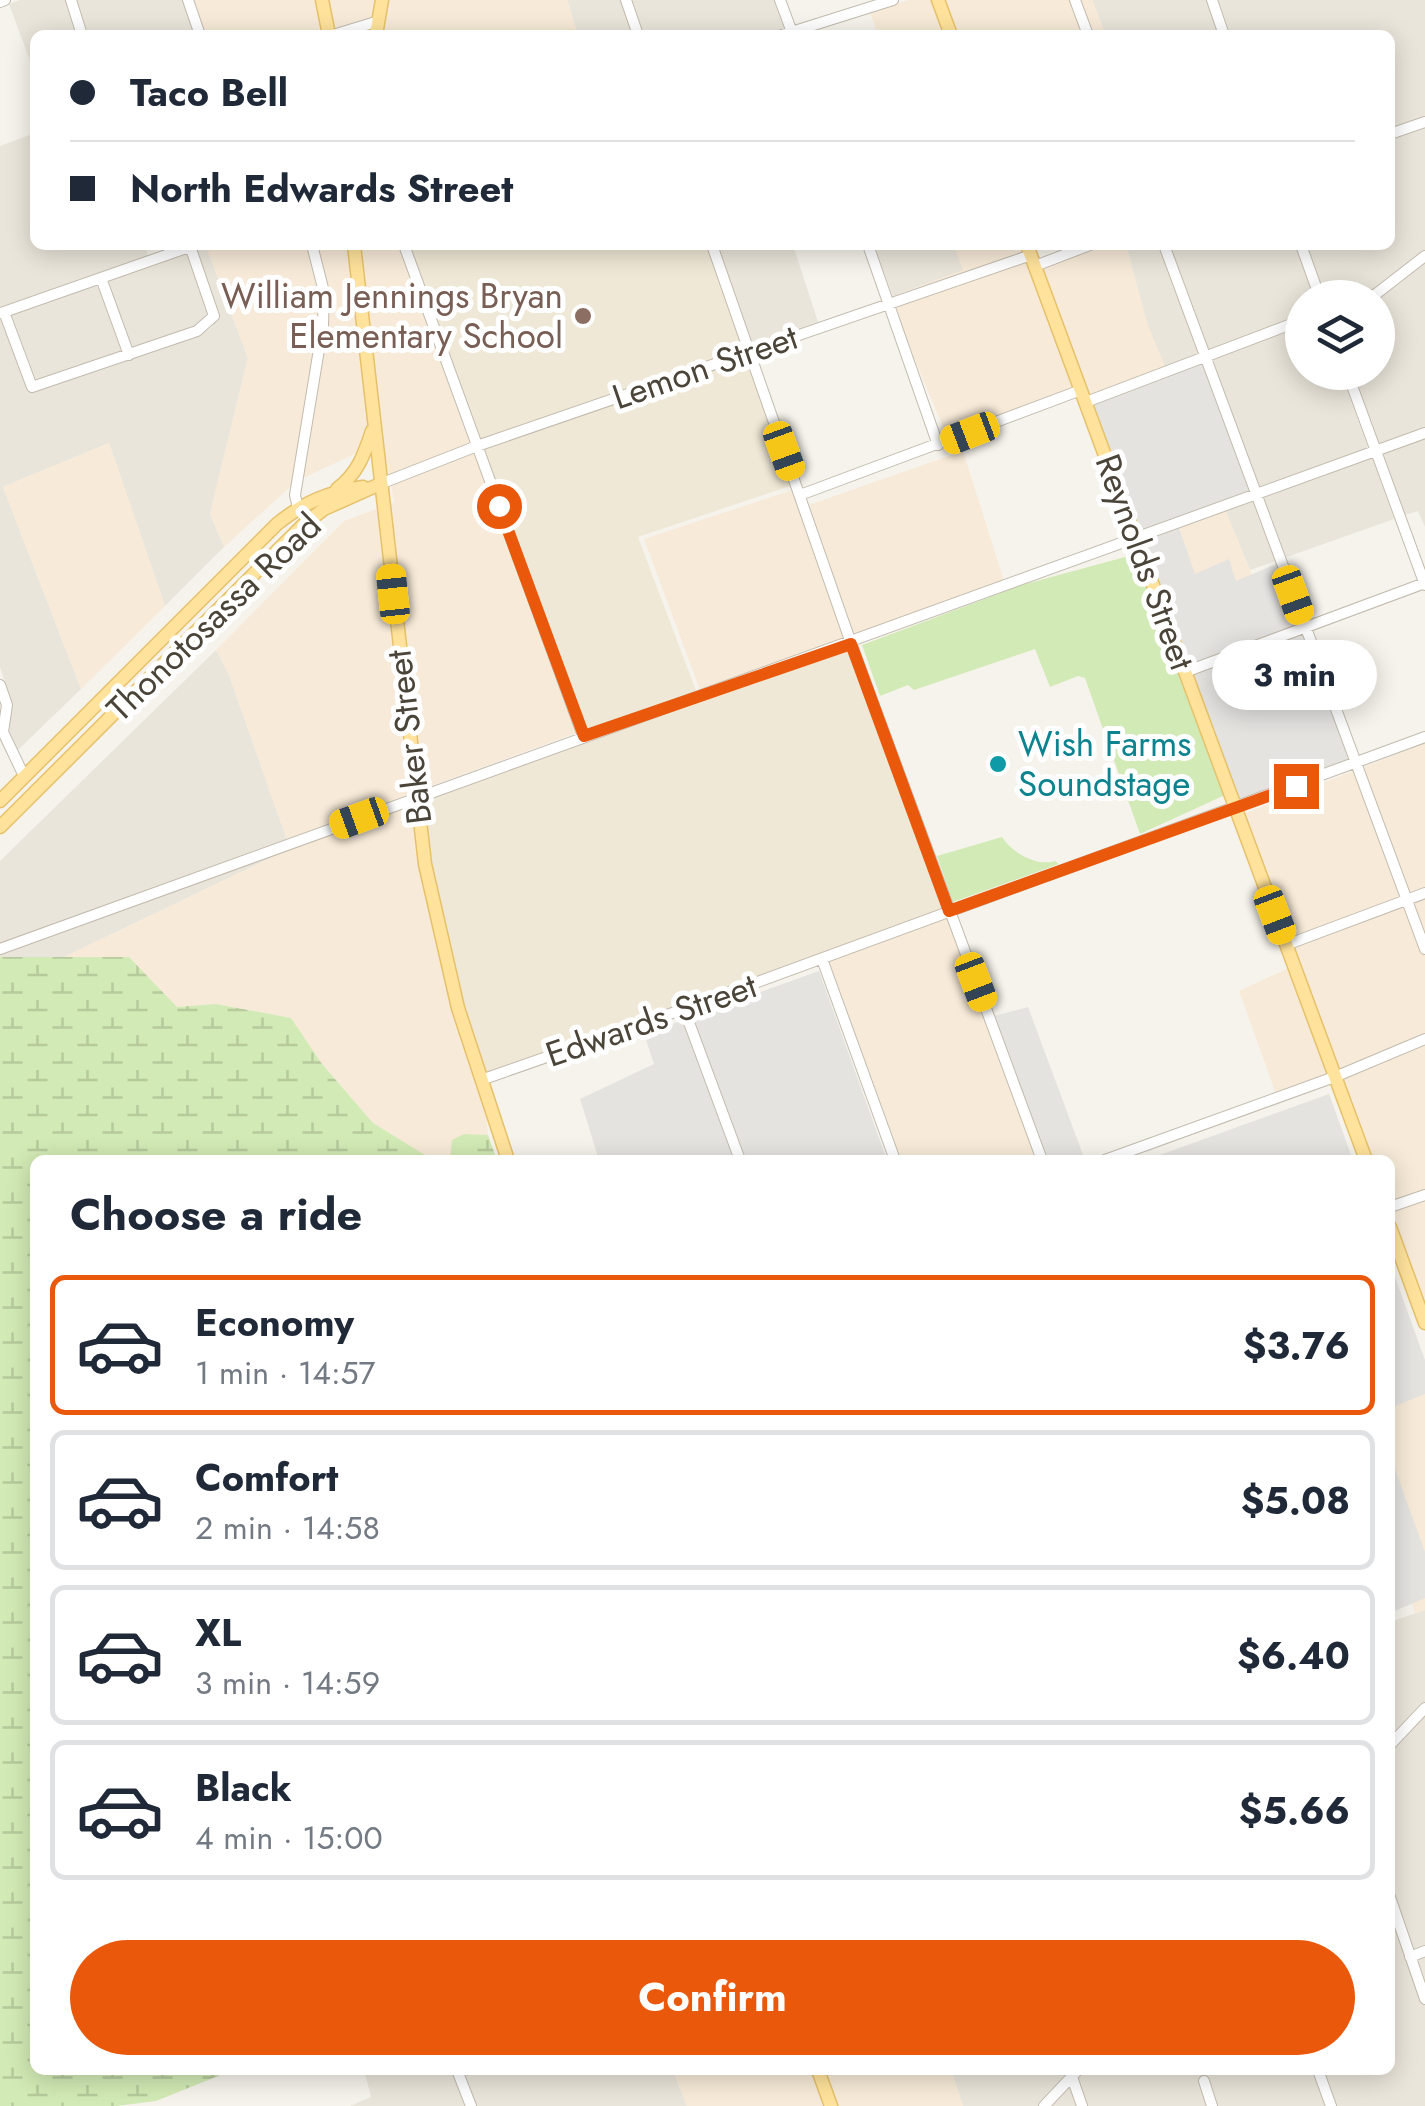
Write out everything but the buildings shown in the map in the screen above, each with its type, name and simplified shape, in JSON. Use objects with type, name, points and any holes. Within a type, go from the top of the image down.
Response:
[{"type":"main road","points":[[322,0],[330,30]]},
{"type":"main road","points":[[377,28],[382,0]]},
{"type":"main road","points":[[938,0],[949,30]]},
{"type":"main road","name":"Baker Street","points":[[355,250],[415,797],[441,940],[480,1080],[506,1155]]},
{"type":"main road","name":"Reynolds Street","points":[[1031,255],[1364,1155]]},
{"type":"main road","points":[[335,491],[362,462],[374,427]]},
{"type":"main road","name":"Thonotosassa Road","points":[[0,800],[229,570],[298,508],[335,491],[380,484]]},
{"type":"main road","name":"Thonotosassa Road","points":[[0,828],[283,544],[324,510],[380,484]]},
{"type":"main road","points":[[283,544],[298,508],[324,510]]},
{"type":"main road","points":[[1395,1241],[1425,1324]]},
{"type":"main road","points":[[820,2075],[830,2106]]},
{"type":"street","points":[[71,0],[80,30]]},
{"type":"street","points":[[188,0],[198,30]]},
{"type":"street","points":[[626,0],[636,30]]},
{"type":"street","points":[[780,0],[788,30]]},
{"type":"street","points":[[801,30],[892,0]]},
{"type":"street","points":[[1075,0],[1086,30]]},
{"type":"street","points":[[1212,0],[1222,30]]},
{"type":"street","points":[[1395,132],[1425,122]]},
{"type":"street","points":[[153,250],[156,259]]},
{"type":"street","points":[[181,250],[2,312],[32,387],[197,331],[214,316],[193,250]]},
{"type":"street","points":[[298,508],[295,495],[324,325],[324,292],[313,250]]},
{"type":"street","points":[[406,250],[584,736]]},
{"type":"street","points":[[714,250],[851,644],[1040,1155]]},
{"type":"street","points":[[870,250],[938,445]]},
{"type":"street","name":"Lemon Street","points":[[380,484],[477,446],[889,303],[1031,255],[1060,250]]},
{"type":"street","points":[[1166,250],[1425,949]]},
{"type":"street","points":[[1303,250],[1314,280]]},
{"type":"street","points":[[1394,280],[1425,256]]},
{"type":"street","points":[[101,278],[129,355]]},
{"type":"street","points":[[800,495],[1285,326]]},
{"type":"street","points":[[1185,672],[1425,584],[1353,390]]},
{"type":"street","points":[[0,949],[1425,433]]},
{"type":"street","points":[[0,685],[7,705],[3,732],[24,776]]},
{"type":"street","name":"Edwards Street","points":[[480,1080],[822,959],[1425,736]]},
{"type":"street","points":[[1286,945],[1425,892]]},
{"type":"street","points":[[822,959],[893,1155]]},
{"type":"street","points":[[684,1009],[738,1155]]},
{"type":"street","points":[[1120,1155],[1425,1039]]},
{"type":"street","points":[[1395,1205],[1425,1195]]},
{"type":"street","points":[[1395,1740],[1425,1708]]},
{"type":"street","points":[[1395,1912],[1425,1999]]},
{"type":"street","points":[[1410,1956],[1425,1951]]},
{"type":"street","points":[[460,2075],[471,2106]]},
{"type":"street","points":[[1044,2106],[1073,2075]]},
{"type":"street","points":[[1075,2075],[1082,2106]]},
{"type":"street","points":[[1320,2075],[1331,2106]]},
{"type":"street","points":[[1204,2081],[1212,2106]]},
{"type":"shaded area","points":[[20,0],[65,0],[74,30],[30,30],[30,61],[9,4]]},
{"type":"shaded area","points":[[77,0],[182,0],[192,30],[86,30]]},
{"type":"shaded area","points":[[194,0],[316,0],[322,30],[204,30]]},
{"type":"shaded area","points":[[327,0],[377,0],[374,17],[333,30]]},
{"type":"shaded area","points":[[388,0],[567,0],[576,30],[383,30]]},
{"type":"shaded area","points":[[567,0],[620,0],[630,30],[576,30]]},
{"type":"shaded area","points":[[632,0],[775,0],[785,29],[782,30],[642,30]]},
{"type":"shaded area","points":[[909,0],[932,0],[942,30],[876,30],[870,12]]},
{"type":"shaded area","points":[[944,0],[1092,0],[1104,30],[955,30]]},
{"type":"shaded area","points":[[1092,0],[1206,0],[1216,30],[1104,30]]},
{"type":"shaded area","points":[[1218,0],[1425,0],[1425,117],[1395,127],[1395,30],[1229,30]]},
{"type":"shaded area","points":[[1425,128],[1425,250],[1386,280],[1320,280],[1309,250],[1395,250],[1395,138]]},
{"type":"shaded area","points":[[30,135],[30,250],[146,250],[148,256],[0,308],[0,146]]},
{"type":"shaded area","points":[[197,250],[208,250],[248,358],[210,514],[224,547],[165,606],[109,443],[3,487],[81,689],[17,751],[9,731],[12,703],[0,667],[0,319],[27,388],[34,391],[198,336],[211,328],[220,315]]},
{"type":"shaded area","points":[[208,250],[307,250],[318,293],[318,325],[291,486],[224,547],[210,514],[248,358]]},
{"type":"shaded area","points":[[319,250],[350,250],[368,427],[359,452],[303,478],[329,326],[329,292]]},
{"type":"shaded area","points":[[361,250],[400,250],[470,444],[389,475],[381,438]]},
{"type":"shaded area","points":[[406,250],[714,250],[796,484],[638,537],[698,696],[851,643],[949,911],[481,1080],[415,797],[583,736]]},
{"type":"shaded area","points":[[720,250],[795,250],[818,322],[753,345]]},
{"type":"shaded area","points":[[876,250],[956,250],[964,270],[893,296]]},
{"type":"shaded area","points":[[956,250],[1022,250],[893,296],[963,270]]},
{"type":"shaded area","points":[[1091,250],[1127,250],[1147,323],[1165,367],[1089,395],[1042,269]]},
{"type":"shaded area","points":[[1127,250],[1297,250],[1308,280],[1285,280],[1285,321],[1165,367],[1147,324]]},
{"type":"shaded area","points":[[186,253],[208,316],[195,326],[132,348],[108,281]]},
{"type":"shaded area","points":[[1027,261],[1075,390],[947,436],[897,318],[900,317],[896,306]]},
{"type":"shaded area","points":[[1425,262],[1425,428],[1379,444],[1359,390],[1395,390],[1395,285]]},
{"type":"shaded area","points":[[97,284],[122,352],[36,380],[11,315]]},
{"type":"shaded area","points":[[1285,332],[1285,390],[1347,390],[1368,448],[1221,501],[1169,376]]},
{"type":"shaded area","points":[[1205,357],[1255,493],[1177,522],[1195,574],[1229,559],[1236,581],[1281,562],[1356,763],[1235,808],[1086,402]]},
{"type":"shaded area","points":[[1425,439],[1425,527],[1418,511],[1405,515],[1382,454]]},
{"type":"shaded area","points":[[109,443],[165,606],[81,689],[3,487]]},
{"type":"shaded area","points":[[963,451],[1004,581],[855,637],[809,505]]},
{"type":"shaded area","points":[[474,453],[576,733],[420,790],[388,505],[394,502],[391,485]]},
{"type":"shaded area","points":[[1372,457],[1394,519],[1250,570],[1225,510]]},
{"type":"shaded area","points":[[792,490],[844,640],[700,690],[644,539]]},
{"type":"shaded area","points":[[377,509],[409,794],[287,840],[229,675],[216,650],[344,521]]},
{"type":"shaded area","points":[[1225,510],[1250,570],[1272,634],[1143,540]]},
{"type":"shaded area","points":[[216,650],[229,675],[287,840],[0,944],[0,861]]},
{"type":"shaded area","points":[[1425,743],[1425,887],[1290,938],[1246,813]]},
{"type":"shaded area","points":[[410,804],[435,941],[486,1114],[488,1135],[463,1134],[452,1155],[424,1155],[373,1123],[322,1064],[291,1018],[216,1004],[177,1007],[129,957],[64,957],[285,851]]},
{"type":"shaded area","points":[[285,851],[64,957],[0,957],[0,954]]},
{"type":"shaded area","points":[[1425,898],[1425,1034],[1340,1069],[1294,947]]},
{"type":"shaded area","points":[[946,918],[1034,1155],[899,1155],[829,961]]},
{"type":"shaded area","points":[[1289,968],[1330,1074],[1276,1094],[1239,991]]},
{"type":"shaded area","points":[[819,971],[885,1155],[597,1155],[580,1099],[654,1064],[644,1034]]},
{"type":"shaded area","points":[[1028,1007],[1083,1155],[1040,1155],[990,1017]]},
{"type":"shaded area","points":[[1425,1045],[1425,1189],[1395,1200],[1395,1155],[1370,1155],[1343,1079]]},
{"type":"shaded area","points":[[1329,1094],[1351,1155],[1160,1155]]},
{"type":"shaded area","points":[[1425,1200],[1425,1306],[1395,1223],[1395,1211]]},
{"type":"shaded area","points":[[1395,1277],[1425,1360],[1425,1394],[1395,1406]]},
{"type":"shaded area","points":[[1425,1368],[1425,1610],[1415,1613],[1395,1547],[1395,1381]]},
{"type":"shaded area","points":[[1395,1469],[1425,1552],[1425,1598],[1395,1611]]},
{"type":"shaded area","points":[[1425,1610],[1425,2106],[963,2106],[953,2075],[1395,2075],[1395,1620]]},
{"type":"shaded area","points":[[365,2075],[675,2075],[687,2106],[350,2106],[371,2097]]},
{"type":"shaded area","points":[[675,2075],[814,2075],[825,2106],[687,2106]]},
{"type":"shaded area","points":[[826,2075],[953,2075],[963,2106],[837,2106]]},
{"type":"green space","points":[[1136,554],[1225,795],[1140,834],[1085,678],[1078,676],[1050,687],[1035,649],[914,690],[908,685],[880,696],[862,645],[1022,585]]},
{"type":"green space","points":[[1002,837],[1025,857],[1059,864],[953,902],[937,856]]},
{"type":"green space","points":[[0,957],[129,957],[177,1007],[216,1004],[291,1018],[322,1064],[373,1123],[425,1155],[30,1155],[30,2075],[221,2075],[156,2101],[117,2106],[0,2106]]},
{"type":"green space","points":[[464,1134],[488,1135],[495,1155],[450,1155],[452,1140]]},
{"type":"place","name":"William Jennings Bryan Elementary School","points":[[583,316]]},
{"type":"place","name":"Wish Farms Soundstage","points":[[998,764]]},
{"type":"route","points":[[499,506],[584,736],[851,644],[949,911],[1296,786]]}]
